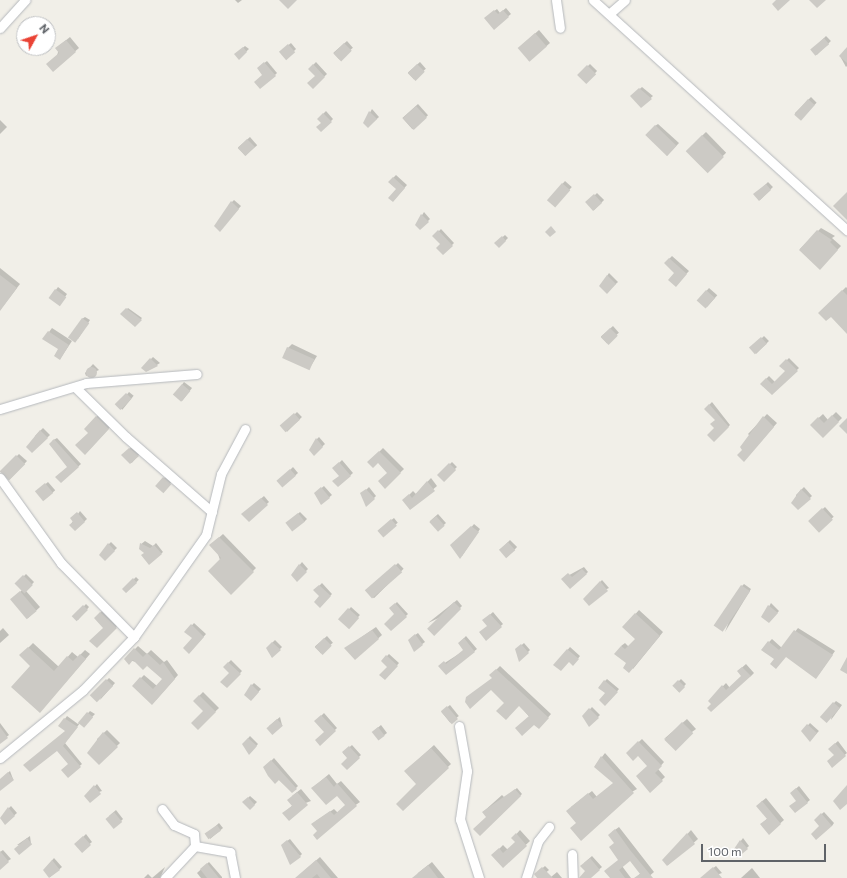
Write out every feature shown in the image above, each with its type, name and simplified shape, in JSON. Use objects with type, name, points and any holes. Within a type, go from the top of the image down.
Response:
[{"type":"street","points":[[0,28],[25,0]]},
{"type":"street","points":[[556,0],[560,28]]},
{"type":"street","points":[[593,0],[847,230]]},
{"type":"street","points":[[609,14],[625,0]]},
{"type":"street","points":[[0,409],[75,387],[197,374]]},
{"type":"street","points":[[75,387],[126,437],[212,512]]},
{"type":"street","points":[[0,758],[83,690],[134,637],[206,535],[221,474],[245,429]]},
{"type":"street","points":[[0,478],[61,563],[134,637]]},
{"type":"street","points":[[459,726],[467,771],[460,819],[479,878]]},
{"type":"street","points":[[162,809],[174,825],[194,834],[195,846],[165,878]]},
{"type":"street","points":[[526,878],[538,841],[549,827]]},
{"type":"street","points":[[195,846],[230,852],[234,878]]},
{"type":"street","points":[[572,854],[573,878]]},
{"type":"building","points":[[279,0],[297,0],[288,9]]},
{"type":"building","points":[[776,0],[790,0],[778,11],[772,4]]},
{"type":"building","points":[[809,0],[826,0],[817,8]]},
{"type":"building","points":[[494,10],[498,14],[503,10],[509,17],[494,30],[484,18]]},
{"type":"building","points":[[535,33],[547,47],[529,62],[518,48]]},
{"type":"building","points":[[824,38],[829,44],[815,56],[810,50]]},
{"type":"building","points":[[66,40],[76,52],[53,72],[46,64],[59,53],[56,47]]},
{"type":"building","points":[[344,43],[352,51],[341,61],[333,54]]},
{"type":"building","points":[[288,44],[295,52],[286,60],[279,52]]},
{"type":"building","points":[[243,47],[247,52],[239,60],[234,54]]},
{"type":"building","points":[[847,47],[847,63],[839,56]]},
{"type":"building","points":[[264,62],[276,76],[260,89],[254,82],[262,75],[257,68]]},
{"type":"building","points":[[313,64],[325,77],[313,89],[307,83],[315,76],[308,69]]},
{"type":"building","points":[[417,64],[425,72],[416,81],[408,73]]},
{"type":"building","points":[[587,65],[596,74],[586,84],[577,75]]},
{"type":"building","points":[[639,88],[652,99],[641,108],[630,96]]},
{"type":"building","points":[[808,99],[815,105],[801,121],[794,115]]},
{"type":"building","points":[[416,106],[427,118],[414,130],[403,118]]},
{"type":"building","points":[[369,111],[377,119],[368,128],[363,123]]},
{"type":"building","points":[[323,113],[332,122],[321,132],[316,127],[321,123],[317,119]]},
{"type":"building","points":[[655,125],[677,146],[667,156],[645,135]]},
{"type":"building","points":[[702,135],[724,157],[708,173],[686,151]]},
{"type":"building","points":[[247,139],[255,147],[246,156],[238,148]]},
{"type":"building","points":[[393,177],[405,188],[393,202],[388,198],[396,189],[388,182]]},
{"type":"building","points":[[562,183],[570,190],[555,208],[547,200]]},
{"type":"building","points":[[766,184],[771,190],[759,201],[753,194]]},
{"type":"building","points":[[847,192],[847,220],[833,206]]},
{"type":"building","points":[[594,194],[602,203],[593,211],[585,202]]},
{"type":"building","points":[[231,201],[239,209],[220,232],[214,226]]},
{"type":"building","points":[[421,214],[429,222],[420,230],[415,225]]},
{"type":"building","points":[[551,226],[556,232],[550,237],[545,232]]},
{"type":"building","points":[[438,230],[453,246],[443,255],[436,248],[440,244],[432,236]]},
{"type":"building","points":[[817,230],[832,240],[830,242],[838,250],[820,270],[799,250]]},
{"type":"building","points":[[502,236],[506,241],[499,248],[494,243]]},
{"type":"building","points":[[669,258],[687,274],[676,287],[668,280],[674,273],[664,263]]},
{"type":"building","points":[[0,275],[17,288],[0,311]]},
{"type":"building","points":[[607,275],[616,284],[607,294],[599,286]]},
{"type":"building","points":[[55,289],[66,297],[60,306],[49,298]]},
{"type":"building","points":[[706,290],[715,298],[706,308],[697,300]]},
{"type":"building","points":[[842,290],[847,295],[847,334],[831,317],[826,321],[818,313]]},
{"type":"building","points":[[126,308],[142,320],[135,327],[120,314]]},
{"type":"building","points":[[82,318],[89,323],[75,343],[68,337]]},
{"type":"building","points":[[610,328],[618,336],[609,345],[601,337]]},
{"type":"building","points":[[48,331],[69,345],[60,360],[54,356],[58,349],[42,339]]},
{"type":"building","points":[[761,337],[767,344],[755,354],[749,347]]},
{"type":"building","points":[[287,347],[314,359],[310,370],[282,358]]},
{"type":"building","points":[[150,358],[158,366],[146,372],[141,368]]},
{"type":"building","points":[[786,359],[798,371],[772,395],[760,384],[766,378],[772,384],[785,371],[779,366]]},
{"type":"building","points":[[89,367],[93,367],[95,368],[95,376],[89,377],[86,374],[86,370]]},
{"type":"building","points":[[182,384],[190,391],[181,402],[173,395]]},
{"type":"building","points":[[126,393],[132,399],[120,410],[115,404]]},
{"type":"building","points":[[709,404],[729,427],[714,442],[707,435],[714,428],[710,424],[715,420],[704,409]]},
{"type":"building","points":[[294,413],[300,420],[286,432],[280,425]]},
{"type":"building","points":[[832,415],[839,422],[823,438],[810,425],[818,417],[824,423]]},
{"type":"building","points":[[96,416],[109,429],[85,455],[75,445],[88,433],[84,429]]},
{"type":"building","points":[[763,416],[774,427],[744,462],[737,455],[742,450],[740,447]]},
{"type":"building","points":[[847,418],[847,434],[839,426]]},
{"type":"building","points":[[40,430],[48,438],[32,453],[26,447]]},
{"type":"building","points":[[316,438],[323,447],[314,456],[309,450]]},
{"type":"building","points":[[54,439],[79,467],[61,483],[55,477],[67,467],[49,444]]},
{"type":"building","points":[[129,448],[139,456],[130,464],[121,455]]},
{"type":"building","points":[[379,451],[401,473],[385,489],[378,481],[387,473],[378,463],[373,468],[367,462]]},
{"type":"building","points":[[16,455],[25,464],[9,480],[0,471]]},
{"type":"building","points":[[339,462],[351,476],[338,487],[332,481],[339,476],[332,468]]},
{"type":"building","points":[[449,463],[456,470],[444,482],[437,475]]},
{"type":"building","points":[[290,469],[296,476],[282,488],[276,481]]},
{"type":"building","points":[[163,477],[171,484],[163,493],[155,486]]},
{"type":"building","points":[[427,481],[435,491],[410,510],[402,500],[409,494],[412,498]]},
{"type":"building","points":[[45,483],[53,493],[43,501],[35,491]]},
{"type":"building","points":[[321,487],[330,498],[321,505],[314,493]]},
{"type":"building","points":[[366,489],[375,499],[366,507],[360,493]]},
{"type":"building","points":[[801,489],[811,499],[798,510],[791,503]]},
{"type":"building","points":[[261,498],[268,505],[249,522],[241,514]]},
{"type":"building","points":[[822,508],[833,520],[819,533],[808,521]]},
{"type":"building","points":[[77,512],[85,522],[75,531],[69,525],[73,522],[70,518]]},
{"type":"building","points":[[298,513],[305,522],[292,532],[285,523]]},
{"type":"building","points":[[436,516],[445,526],[438,532],[429,522]]},
{"type":"building","points":[[391,519],[397,526],[383,538],[377,531]]},
{"type":"building","points":[[471,526],[479,532],[460,559],[450,545]]},
{"type":"building","points":[[219,537],[254,572],[231,595],[208,571],[221,558],[209,545]]},
{"type":"building","points":[[508,542],[515,550],[506,558],[499,550]]},
{"type":"building","points":[[108,543],[115,551],[105,561],[99,555]]},
{"type":"building","points":[[140,543],[150,548],[154,545],[162,554],[149,565],[141,555],[144,553],[139,549]]},
{"type":"building","points":[[299,564],[307,572],[297,582],[291,575]]},
{"type":"building","points":[[395,564],[402,572],[372,599],[365,590]]},
{"type":"building","points":[[582,569],[587,574],[570,589],[561,579],[568,573],[572,577]]},
{"type":"building","points":[[23,575],[33,585],[24,593],[15,583]]},
{"type":"building","points":[[133,578],[137,583],[126,593],[122,589]]},
{"type":"building","points":[[600,581],[608,591],[589,606],[583,599]]},
{"type":"building","points":[[319,585],[331,596],[320,608],[314,602],[319,596],[313,590]]},
{"type":"building","points":[[741,585],[750,591],[723,632],[714,626]]},
{"type":"building","points":[[20,591],[37,611],[27,619],[10,599]]},
{"type":"building","points":[[454,602],[461,609],[434,636],[427,629]]},
{"type":"building","points":[[395,603],[407,617],[391,631],[384,624],[394,614],[389,608]]},
{"type":"building","points":[[83,605],[88,610],[77,621],[72,616]]},
{"type":"building","points":[[768,605],[778,613],[769,623],[761,617]]},
{"type":"building","points":[[348,608],[359,618],[349,629],[338,619]]},
{"type":"building","points":[[100,612],[117,628],[97,648],[89,641],[103,628],[94,618]]},
{"type":"building","points":[[635,613],[660,636],[629,673],[623,668],[626,663],[614,654],[621,646],[625,649],[635,639],[622,627]]},
{"type":"building","points":[[490,614],[502,627],[486,641],[479,632],[487,626],[482,620]]},
{"type":"building","points":[[191,624],[204,637],[189,654],[183,648],[192,638],[184,632]]},
{"type":"building","points":[[372,630],[379,639],[355,660],[344,648]]},
{"type":"building","points":[[794,630],[833,655],[816,679],[786,657],[776,669],[770,664],[774,659],[761,650],[768,641],[779,650]]},
{"type":"building","points":[[415,634],[423,645],[414,652],[408,640]]},
{"type":"building","points":[[324,638],[332,646],[323,655],[315,647]]},
{"type":"building","points":[[464,638],[475,652],[446,675],[438,666],[444,661],[446,664],[463,650],[458,643]]},
{"type":"building","points":[[272,642],[281,650],[272,658],[266,648]]},
{"type":"building","points":[[521,644],[529,653],[519,662],[515,649]]},
{"type":"building","points":[[28,647],[54,671],[67,656],[73,661],[80,654],[86,659],[40,713],[11,687],[30,666],[19,655]]},
{"type":"building","points":[[134,648],[143,657],[147,653],[160,665],[163,662],[175,679],[152,705],[132,686],[140,677],[153,689],[162,679],[147,666],[143,670],[133,660],[129,665],[124,659]]},
{"type":"building","points":[[567,649],[579,659],[573,666],[569,662],[561,671],[553,665]]},
{"type":"building","points":[[386,655],[398,666],[385,680],[379,675],[387,667],[381,661]]},
{"type":"building","points":[[847,657],[847,674],[840,670]]},
{"type":"building","points":[[228,662],[241,674],[227,688],[220,682],[229,673],[223,667]]},
{"type":"building","points":[[742,667],[751,676],[711,712],[707,708],[711,704],[708,701],[722,685],[726,690],[741,676],[737,671]]},
{"type":"building","points":[[496,669],[549,718],[539,729],[534,725],[522,736],[515,728],[529,716],[519,706],[506,720],[496,711],[504,703],[491,690],[470,709],[465,702],[466,697],[492,678],[489,675]]},
{"type":"building","points":[[106,679],[113,686],[97,702],[90,695]]},
{"type":"building","points":[[604,680],[618,692],[605,706],[599,700],[605,693],[598,688]]},
{"type":"building","points":[[678,680],[685,687],[679,693],[672,686]]},
{"type":"building","points":[[251,684],[259,692],[251,701],[244,695]]},
{"type":"building","points":[[199,695],[216,712],[198,730],[191,723],[203,711],[193,701]]},
{"type":"building","points":[[833,702],[840,708],[827,723],[820,717]]},
{"type":"building","points":[[447,706],[458,719],[452,724],[441,711]]},
{"type":"building","points":[[589,708],[599,718],[589,727],[582,716]]},
{"type":"building","points":[[87,712],[93,717],[84,728],[78,723]]},
{"type":"building","points":[[321,715],[336,731],[320,746],[315,740],[324,732],[314,721]]},
{"type":"building","points":[[64,718],[78,727],[63,746],[81,767],[68,778],[61,770],[68,764],[57,751],[30,772],[23,765],[65,731],[58,726]]},
{"type":"building","points":[[277,719],[283,726],[272,735],[266,728]]},
{"type":"building","points":[[682,722],[693,733],[676,751],[664,740]]},
{"type":"building","points":[[807,724],[817,733],[810,742],[801,731]]},
{"type":"building","points":[[0,727],[8,738],[0,744]]},
{"type":"building","points":[[378,727],[385,736],[378,741],[372,732]]},
{"type":"building","points":[[103,732],[118,747],[99,765],[87,753]]},
{"type":"building","points":[[248,738],[257,746],[249,755],[242,744]]},
{"type":"building","points":[[638,741],[662,766],[655,773],[663,781],[650,793],[636,776],[647,766],[638,756],[633,761],[626,753]]},
{"type":"building","points":[[835,743],[846,756],[832,768],[827,761],[834,755],[828,749]]},
{"type":"building","points":[[349,746],[360,758],[347,770],[341,764],[347,758],[342,752]]},
{"type":"building","points":[[431,748],[449,768],[403,811],[396,804],[416,784],[404,771]]},
{"type":"building","points":[[601,756],[634,793],[581,841],[570,828],[576,823],[566,811],[588,793],[593,799],[613,783],[594,767]]},
{"type":"building","points":[[271,760],[297,789],[292,793],[279,780],[275,784],[268,776],[263,767]]},
{"type":"building","points":[[8,772],[14,780],[0,791],[0,779]]},
{"type":"building","points":[[326,777],[334,787],[337,783],[357,806],[317,840],[313,835],[317,831],[311,824],[330,811],[334,815],[345,805],[337,796],[326,805],[311,788]]},
{"type":"building","points":[[94,785],[101,794],[90,803],[84,796]]},
{"type":"building","points":[[847,785],[847,804],[840,810],[833,801]]},
{"type":"building","points":[[796,788],[808,803],[795,813],[789,806],[796,801],[790,793]]},
{"type":"building","points":[[515,789],[521,796],[480,836],[473,829],[486,817],[482,812]]},
{"type":"building","points":[[297,792],[308,805],[289,821],[282,813],[292,806],[287,800]]},
{"type":"building","points":[[248,797],[255,805],[250,810],[242,802]]},
{"type":"building","points":[[762,801],[781,824],[769,835],[760,824],[767,819],[756,806]]},
{"type":"building","points":[[8,807],[15,816],[5,825],[0,818]]},
{"type":"building","points":[[114,812],[122,822],[114,829],[105,819]]},
{"type":"building","points":[[821,813],[832,826],[816,840],[811,834],[819,826],[814,820]]},
{"type":"building","points":[[217,825],[221,831],[208,839],[205,833]]},
{"type":"building","points":[[615,829],[653,878],[634,878],[640,874],[630,861],[619,870],[625,878],[610,878],[604,871],[618,860],[609,847],[614,843],[608,835]]},
{"type":"building","points":[[516,833],[527,846],[503,868],[491,855],[499,848],[503,853],[515,842],[511,838]]},
{"type":"building","points":[[687,833],[695,844],[667,866],[662,860]]},
{"type":"building","points":[[83,836],[91,845],[82,853],[74,844]]},
{"type":"building","points":[[27,838],[32,844],[19,855],[14,849]]},
{"type":"building","points":[[287,840],[301,857],[290,865],[281,845]]},
{"type":"building","points":[[740,840],[748,849],[737,858],[732,852]]},
{"type":"building","points":[[0,851],[9,862],[0,870]]},
{"type":"building","points":[[590,858],[600,870],[591,878],[579,878],[585,871],[580,866]]},
{"type":"building","points":[[52,860],[60,870],[49,878],[43,870]]},
{"type":"building","points":[[316,860],[331,878],[320,878],[317,874],[312,878],[295,878]]},
{"type":"building","points":[[207,863],[219,878],[207,878],[200,869]]},
{"type":"building","points":[[428,865],[438,878],[412,878]]},
{"type":"building","points":[[542,867],[553,878],[537,878],[534,874]]},
{"type":"building","points":[[713,867],[722,878],[700,878]]}]
